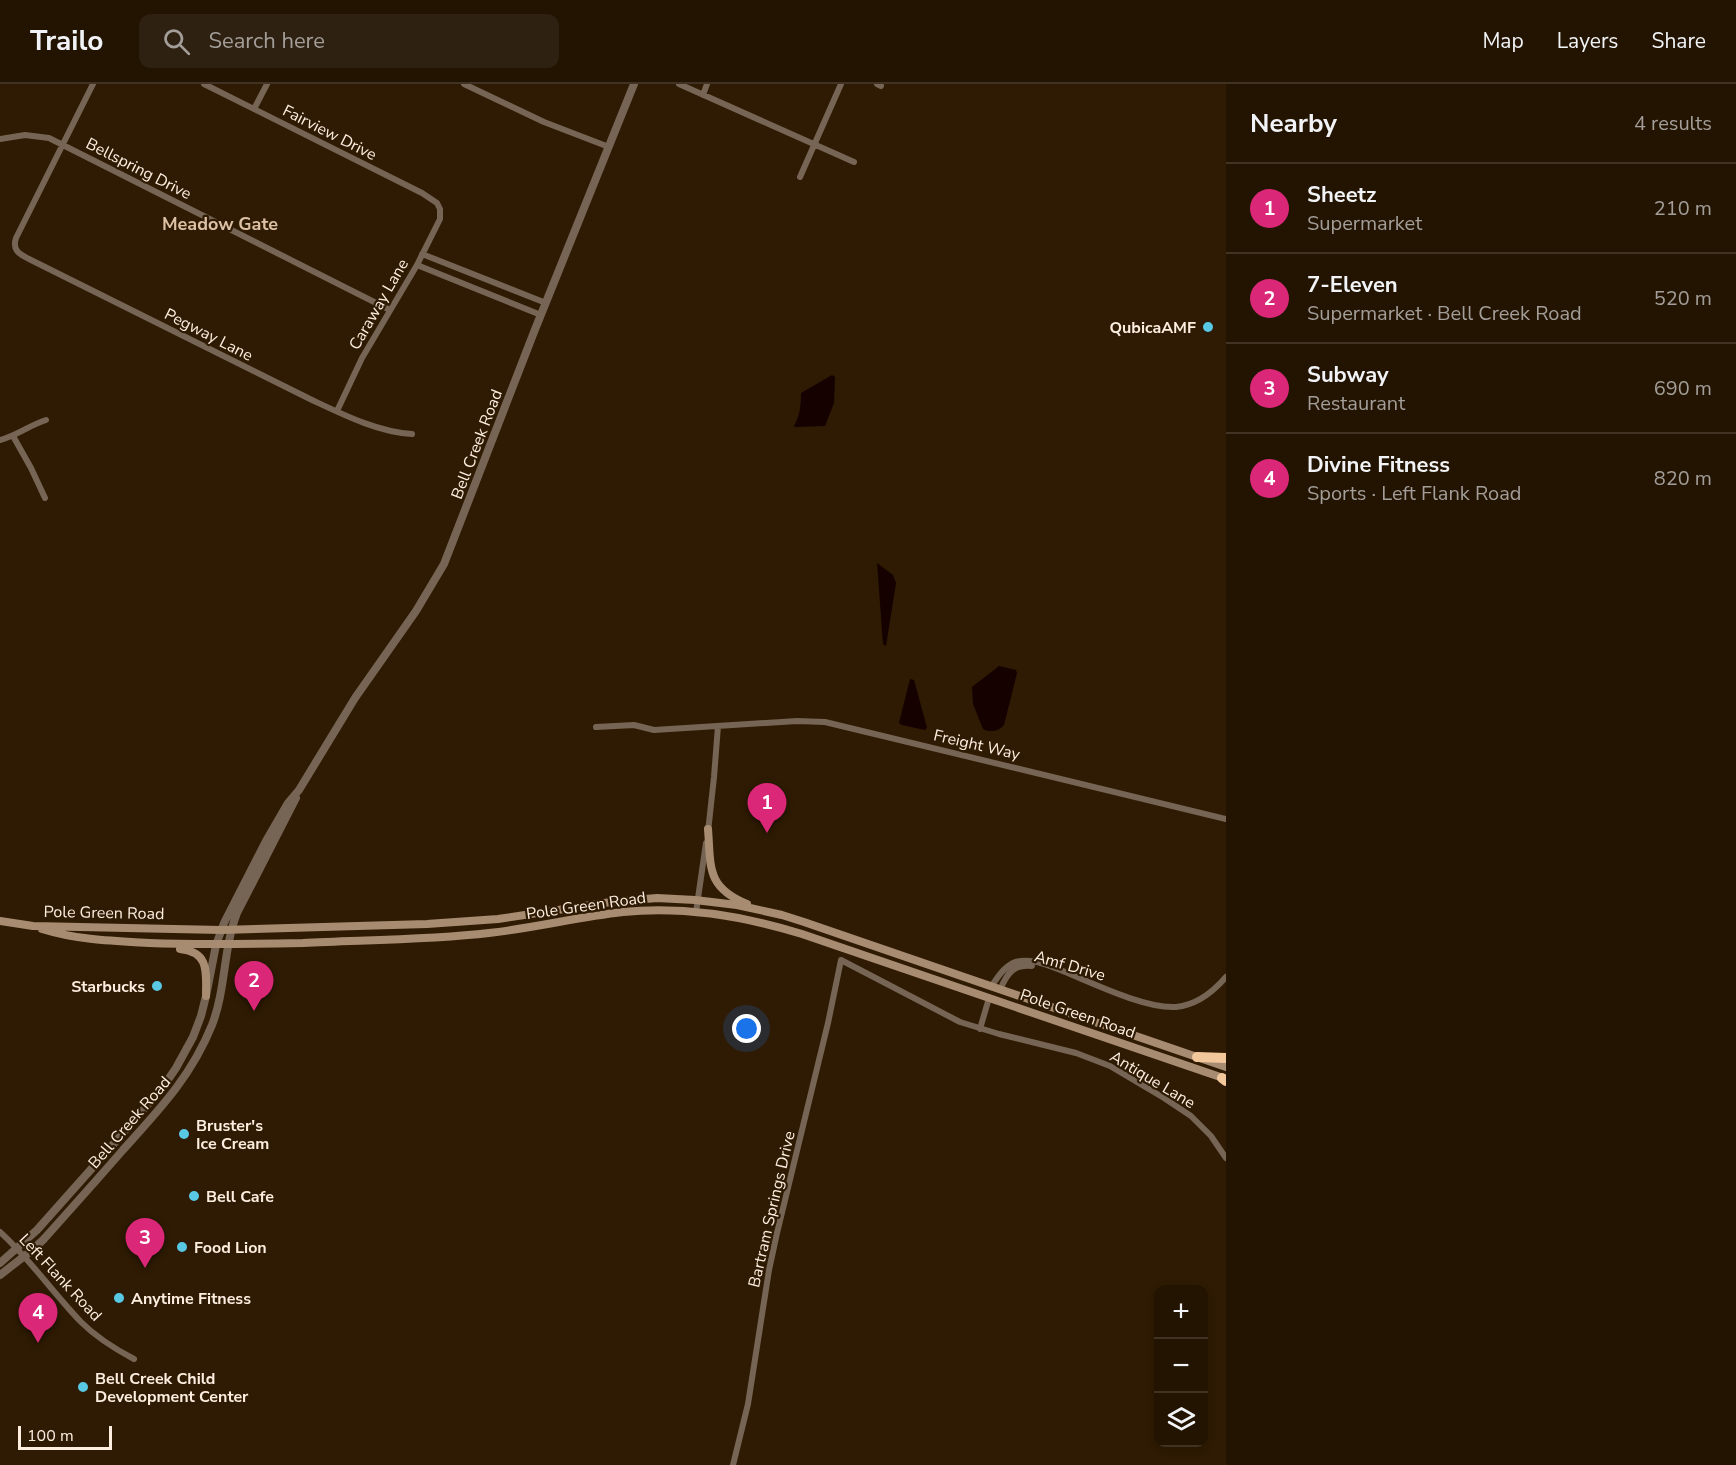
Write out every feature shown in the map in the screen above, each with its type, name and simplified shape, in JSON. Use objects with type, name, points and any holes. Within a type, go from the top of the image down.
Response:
[{"type":"highway","points":[[1197,1057],[1226,1058]]},
{"type":"main road","points":[[708,829],[711,868],[718,884],[731,897],[761,910]]},
{"type":"main road","name":"Pole Green Road","points":[[0,921],[33,926],[220,930],[466,922],[625,900],[661,898],[698,900],[761,910],[804,922],[1226,1067]]},
{"type":"main road","name":"Pole Green Road","points":[[33,926],[57,934],[111,941],[216,945],[446,937],[500,932],[625,912],[648,910],[696,912],[779,927],[1225,1079]]},
{"type":"main road","points":[[111,941],[145,948],[182,949],[195,953],[205,965],[206,996]]},
{"type":"main road","points":[[938,968],[953,979],[985,991],[989,998],[1004,991]]},
{"type":"street","points":[[63,144],[93,84]]},
{"type":"street","name":"Fairview Drive","points":[[204,84],[428,196],[437,203],[440,209]]},
{"type":"street","points":[[254,109],[267,84]]},
{"type":"street","points":[[464,84],[544,122],[609,147]]},
{"type":"street","name":"Bell Creek Road","points":[[0,1263],[18,1248],[103,1156],[170,1077],[193,1037],[206,996],[220,930],[266,841],[355,698],[416,611],[442,568],[634,84]]},
{"type":"street","points":[[679,84],[854,162]]},
{"type":"street","points":[[703,95],[707,84]]},
{"type":"street","points":[[800,177],[841,84]]},
{"type":"street","name":"Bellspring Drive","points":[[0,139],[34,135],[63,144],[390,310]]},
{"type":"street","name":"Pegway Lane","points":[[63,144],[14,242],[15,250],[28,259],[257,374],[337,411],[396,433],[412,434]]},
{"type":"street","name":"Caraway Lane","points":[[337,411],[356,369],[417,265],[440,219],[440,209]]},
{"type":"street","points":[[422,254],[546,303]]},
{"type":"street","points":[[417,265],[541,315]]},
{"type":"street","points":[[0,440],[46,420]]},
{"type":"street","points":[[13,436],[45,498]]},
{"type":"street","name":"Freight Way","points":[[596,727],[634,725],[654,730],[807,721],[825,722],[1226,819]]},
{"type":"street","points":[[696,912],[708,829],[718,726]]},
{"type":"street","name":"Bell Creek Road","points":[[0,1275],[43,1240],[159,1111],[185,1077],[202,1047],[214,1018],[223,983],[232,929],[241,904],[293,806],[299,790]]},
{"type":"street","name":"Antique Lane","points":[[841,960],[946,1016],[980,1029],[1076,1053],[1110,1066],[1191,1116],[1211,1136],[1226,1158]]},
{"type":"street","name":"Bartram Springs Drive","points":[[733,1465],[748,1404],[769,1270],[841,960]]},
{"type":"street","name":"Amf Drive","points":[[991,987],[1006,968],[1015,962],[1026,961],[1046,965],[1110,991],[1153,1005],[1176,1007],[1203,998],[1226,977]]},
{"type":"street","name":"Amf Drive","points":[[1004,991],[1005,978],[1011,970],[1027,965],[1046,969],[1110,991]]},
{"type":"street","points":[[980,1029],[989,998]]},
{"type":"street","name":"Left Flank Road","points":[[0,1232],[26,1256],[84,1324],[112,1346],[134,1359]]},
{"type":"shaded area","points":[[832,375],[835,377],[834,403],[825,426],[795,427],[800,410],[801,393]]},
{"type":"shaded area","points":[[877,563],[893,575],[896,583],[886,646],[883,644]]},
{"type":"shaded area","points":[[999,666],[1016,670],[1017,673],[1004,725],[997,730],[989,731],[983,729],[973,704],[972,687]]},
{"type":"shaded area","points":[[910,679],[914,680],[927,728],[925,730],[899,723]]},
{"type":"place","name":"QubicaAMF","points":[[1208,327]]},
{"type":"place","name":"Sheetz","points":[[767,833]]},
{"type":"place","name":"Starbucks","points":[[157,986]]},
{"type":"place","name":"7-Eleven","points":[[254,1011]]},
{"type":"place","name":"Bruster's Ice Cream","points":[[184,1134]]},
{"type":"place","name":"Bell Cafe","points":[[194,1196]]},
{"type":"place","name":"Food Lion","points":[[182,1247]]},
{"type":"place","name":"Subway","points":[[145,1268]]},
{"type":"place","name":"Anytime Fitness","points":[[119,1298]]},
{"type":"place","name":"Divine Fitness","points":[[38,1343]]},
{"type":"place","name":"Bell Creek Child Development Center","points":[[83,1387]]},
{"type":"district","name":"Meadow Gate","points":[[220,224]]}]
